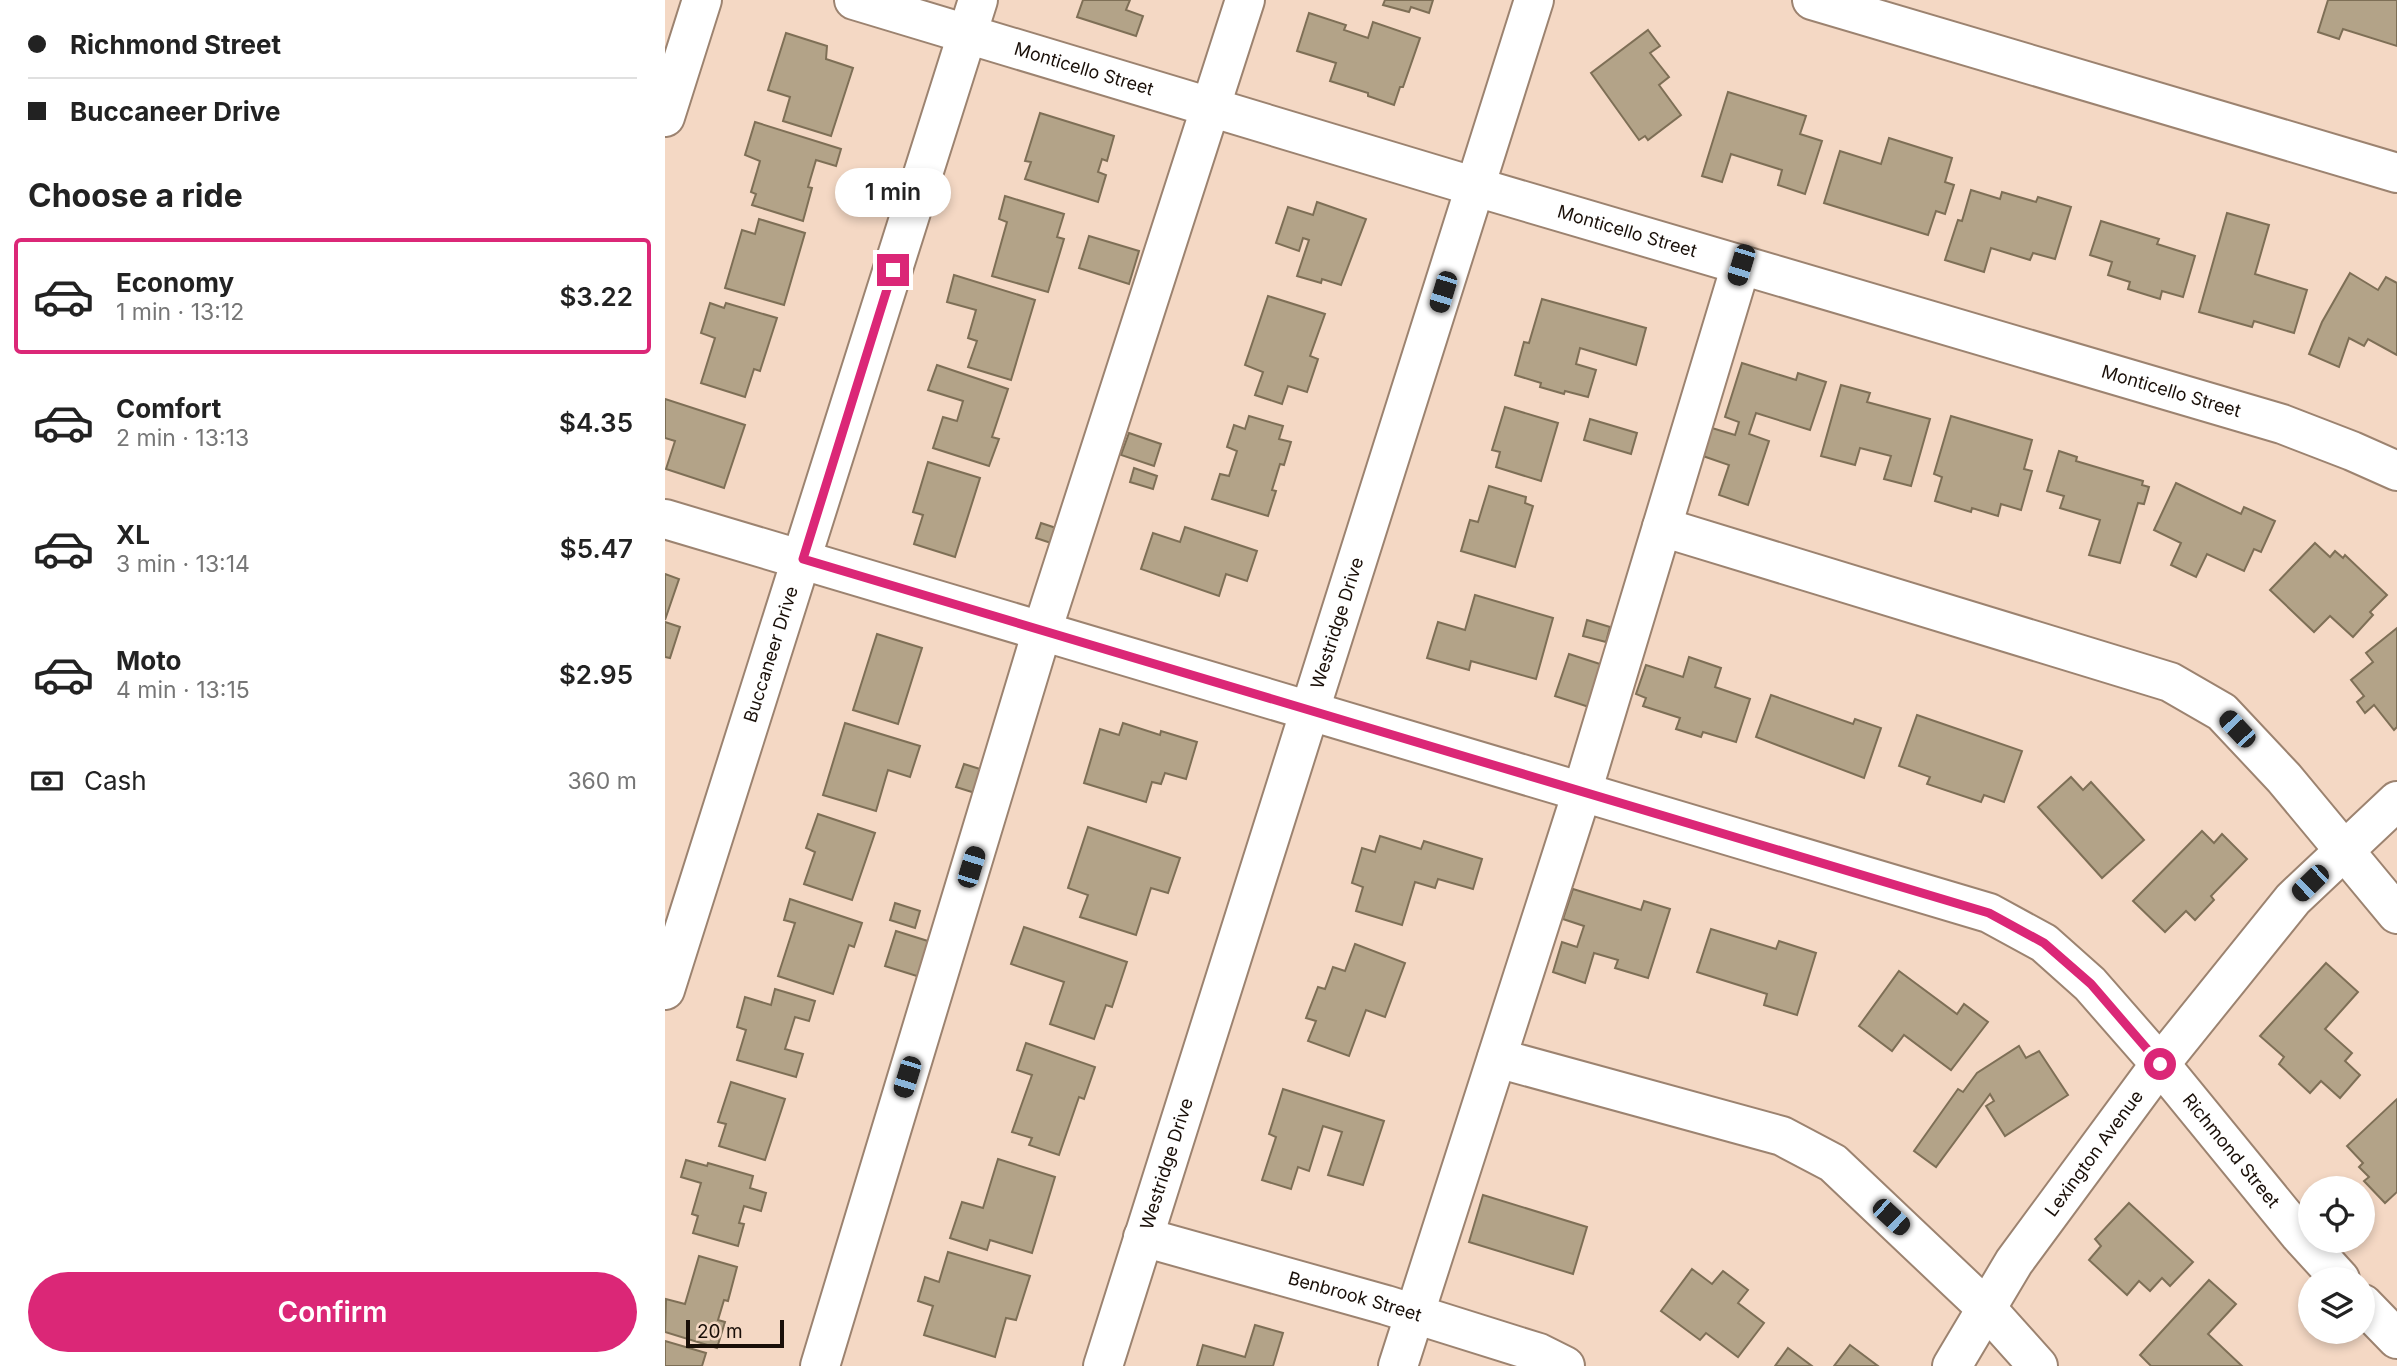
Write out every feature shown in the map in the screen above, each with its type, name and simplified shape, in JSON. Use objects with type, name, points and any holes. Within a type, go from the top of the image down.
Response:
[{"type":"street","points":[[665,117],[702,0]]},
{"type":"street","name":"Monticello Street","points":[[854,0],[973,17],[1210,107],[2281,424],[2397,471]]},
{"type":"street","points":[[820,1366],[1042,631],[1245,0]]},
{"type":"street","name":"Westridge Drive","points":[[1103,1366],[1534,0]]},
{"type":"street","points":[[1812,0],[2397,173]]},
{"type":"street","name":"Buccaneer Drive","points":[[665,990],[973,17]]},
{"type":"street","points":[[1398,1366],[1582,792],[1741,265]]},
{"type":"street","name":"Richmond Street","points":[[665,519],[1989,913],[2044,943],[2091,984],[2329,1267]]},
{"type":"street","points":[[1662,527],[2170,682],[2222,712],[2284,778],[2397,914]]},
{"type":"street","name":"Lexington Avenue","points":[[1952,1366],[2014,1262],[2160,1064],[2293,899],[2397,801]]},
{"type":"street","points":[[1497,1058],[1782,1136],[1833,1163],[1986,1308],[2038,1366]]},
{"type":"street","name":"Benbrook Street","points":[[1143,1237],[1415,1314],[1539,1353],[1565,1366]]},
{"type":"street","points":[[2375,1316],[2397,1339]]},
{"type":"building","points":[[1083,0],[1130,0],[1126,10],[1143,16],[1136,36],[1077,17]]},
{"type":"building","points":[[1385,0],[1433,0],[1429,13],[1411,7],[1409,12],[1383,5]]},
{"type":"building","points":[[2328,0],[2397,0],[2397,46],[2343,29],[2339,39],[2318,32]]},
{"type":"building","points":[[1309,13],[1346,25],[1344,30],[1368,38],[1373,22],[1420,38],[1394,105],[1368,96],[1368,93],[1330,81],[1336,63],[1297,51]]},
{"type":"building","points":[[1648,30],[1660,46],[1650,53],[1669,77],[1659,85],[1681,115],[1648,140],[1645,136],[1639,140],[1591,73]]},
{"type":"building","points":[[786,33],[827,46],[826,59],[853,68],[831,136],[783,121],[790,97],[768,90]]},
{"type":"building","points":[[1728,92],[1806,116],[1800,134],[1822,141],[1805,194],[1778,185],[1782,170],[1731,154],[1722,182],[1702,176]]},
{"type":"building","points":[[1040,113],[1114,136],[1107,161],[1102,159],[1098,172],[1106,175],[1098,202],[1025,179],[1031,162],[1025,161]]},
{"type":"building","points":[[755,122],[841,149],[836,166],[816,160],[808,187],[812,188],[803,221],[752,205],[756,194],[751,192],[760,161],[745,155]]},
{"type":"building","points":[[1889,138],[1952,158],[1945,182],[1954,185],[1945,214],[1936,211],[1928,235],[1824,203],[1840,151],[1881,164]]},
{"type":"building","points":[[1971,190],[2000,199],[2002,192],[2036,202],[2038,197],[2071,207],[2055,259],[2033,253],[2030,260],[1991,248],[1984,272],[1945,260],[1958,220],[1962,221]]},
{"type":"building","points":[[1005,196],[1064,214],[1057,237],[1064,239],[1048,292],[992,276],[1007,222],[999,219]]},
{"type":"building","points":[[1317,202],[1366,219],[1341,285],[1297,276],[1309,240],[1303,238],[1299,251],[1276,243],[1288,207],[1313,215]]},
{"type":"building","points":[[2227,213],[2269,225],[2255,274],[2307,290],[2294,333],[2254,321],[2252,327],[2199,312]]},
{"type":"building","points":[[759,219],[805,233],[784,305],[725,288],[742,230],[755,234]]},
{"type":"building","points":[[2101,221],[2159,239],[2157,244],[2195,256],[2183,297],[2162,291],[2160,299],[2128,289],[2130,282],[2108,275],[2112,262],[2090,255]]},
{"type":"building","points":[[1089,236],[1139,251],[1129,284],[1079,268]]},
{"type":"building","points":[[2350,273],[2378,290],[2386,277],[2397,283],[2397,355],[2368,339],[2364,346],[2349,338],[2339,367],[2309,354],[2322,322]]},
{"type":"building","points":[[954,275],[1035,300],[1011,380],[968,367],[977,341],[968,338],[976,310],[947,302]]},
{"type":"building","points":[[1268,296],[1325,314],[1310,356],[1318,359],[1307,392],[1288,386],[1282,404],[1255,395],[1263,372],[1245,365]]},
{"type":"building","points":[[1542,299],[1646,328],[1636,365],[1580,348],[1576,364],[1596,370],[1588,397],[1540,387],[1541,383],[1515,375],[1524,342],[1529,343]]},
{"type":"building","points":[[710,303],[724,308],[726,303],[777,318],[760,371],[754,369],[745,397],[701,383],[715,338],[701,333]]},
{"type":"building","points":[[1742,363],[1796,380],[1798,373],[1826,382],[1810,430],[1756,413],[1749,434],[1769,441],[1748,505],[1719,495],[1729,465],[1703,456],[1712,428],[1735,435],[1739,422],[1725,417]]},
{"type":"building","points":[[937,365],[1008,389],[992,437],[999,439],[989,466],[933,448],[943,417],[957,421],[963,401],[928,390]]},
{"type":"building","points":[[1841,385],[1870,393],[1867,402],[1930,419],[1911,486],[1884,479],[1891,456],[1860,448],[1855,465],[1821,456]]},
{"type":"building","points":[[665,399],[745,425],[724,488],[666,469],[675,441],[665,438]]},
{"type":"building","points":[[1505,407],[1558,423],[1541,481],[1496,467],[1500,452],[1492,450]]},
{"type":"building","points":[[1249,416],[1283,426],[1279,439],[1291,442],[1284,465],[1280,464],[1272,490],[1276,491],[1268,516],[1212,499],[1220,474],[1229,476],[1237,451],[1227,447],[1234,425],[1245,429]]},
{"type":"building","points":[[1951,416],[2032,440],[2024,469],[2032,471],[2021,510],[2001,504],[1998,516],[1972,508],[1971,512],[1935,501],[1942,477],[1934,474]]},
{"type":"building","points":[[1590,419],[1637,433],[1631,454],[1584,440]]},
{"type":"building","points":[[1129,433],[1161,444],[1154,466],[1121,455]]},
{"type":"building","points":[[2059,451],[2077,457],[2076,461],[2143,481],[2142,485],[2149,487],[2144,504],[2138,503],[2120,563],[2089,555],[2100,520],[2060,508],[2064,496],[2047,491]]},
{"type":"building","points":[[928,462],[980,478],[955,557],[914,544],[923,515],[913,512]]},
{"type":"building","points":[[1134,468],[1157,476],[1153,489],[1130,482]]},
{"type":"building","points":[[2176,483],[2241,514],[2244,507],[2275,521],[2261,552],[2254,549],[2244,571],[2207,554],[2196,577],[2171,565],[2181,543],[2154,530]]},
{"type":"building","points":[[1489,486],[1526,497],[1525,503],[1533,506],[1515,567],[1461,551],[1470,520],[1478,522]]},
{"type":"building","points":[[1041,523],[1062,530],[1057,545],[1036,538]]},
{"type":"building","points":[[1185,527],[1257,551],[1247,581],[1226,574],[1219,596],[1141,569],[1153,533],[1180,542]]},
{"type":"building","points":[[2315,543],[2330,557],[2335,551],[2343,558],[2345,555],[2387,595],[2370,612],[2373,615],[2353,637],[2330,616],[2314,632],[2270,590]]},
{"type":"building","points":[[665,574],[679,579],[665,620]]},
{"type":"building","points":[[1475,595],[1553,618],[1536,679],[1471,661],[1469,670],[1427,658],[1438,622],[1465,630]]},
{"type":"building","points":[[1587,620],[1610,627],[1606,642],[1583,636]]},
{"type":"building","points":[[665,622],[680,627],[670,658],[665,657]]},
{"type":"building","points":[[2397,628],[2397,727],[2394,730],[2374,705],[2365,713],[2357,702],[2364,696],[2351,680],[2373,662],[2366,653]]},
{"type":"building","points":[[877,634],[922,648],[898,724],[853,710]]},
{"type":"building","points":[[1569,654],[1603,665],[1589,707],[1555,696]]},
{"type":"building","points":[[1689,657],[1721,668],[1715,687],[1750,699],[1736,742],[1703,732],[1701,737],[1676,729],[1680,718],[1643,706],[1646,698],[1636,694],[1646,665],[1683,677]]},
{"type":"building","points":[[1771,695],[1853,724],[1855,719],[1881,728],[1864,778],[1756,737]]},
{"type":"building","points":[[1917,715],[2022,751],[2004,802],[1984,795],[1981,802],[1927,784],[1930,777],[1899,766]]},
{"type":"building","points":[[845,723],[920,746],[910,777],[888,770],[876,811],[823,795]]},
{"type":"building","points":[[1123,723],[1160,735],[1161,731],[1197,742],[1186,779],[1165,773],[1161,784],[1152,782],[1146,802],[1084,783],[1100,729],[1119,735]]},
{"type":"building","points":[[964,764],[983,770],[975,793],[956,787]]},
{"type":"building","points":[[2071,777],[2083,790],[2091,782],[2144,840],[2102,878],[2038,807]]},
{"type":"building","points":[[818,814],[875,833],[852,900],[804,884],[815,852],[806,848]]},
{"type":"building","points":[[1088,827],[1180,858],[1168,893],[1151,888],[1136,935],[1080,917],[1088,895],[1068,888]]},
{"type":"building","points":[[2202,831],[2214,843],[2222,834],[2247,859],[2211,896],[2214,900],[2195,920],[2186,911],[2165,932],[2133,901]]},
{"type":"building","points":[[1380,836],[1421,849],[1424,841],[1482,859],[1473,889],[1438,879],[1435,888],[1415,882],[1402,925],[1356,911],[1363,887],[1352,883],[1362,848],[1375,852]]},
{"type":"building","points":[[1573,889],[1641,910],[1644,901],[1670,909],[1648,978],[1615,968],[1618,960],[1594,953],[1585,983],[1553,972],[1562,942],[1577,947],[1584,926],[1563,919]]},
{"type":"building","points":[[790,899],[862,923],[854,947],[849,945],[833,994],[778,976],[795,923],[784,920]]},
{"type":"building","points":[[895,903],[920,911],[915,928],[890,920]]},
{"type":"building","points":[[1024,927],[1127,962],[1112,1007],[1106,1005],[1094,1039],[1050,1024],[1064,982],[1011,964]]},
{"type":"building","points":[[1711,929],[1776,949],[1779,941],[1816,953],[1797,1015],[1764,1005],[1767,994],[1697,972]]},
{"type":"building","points":[[896,931],[931,942],[920,977],[885,966]]},
{"type":"building","points":[[1355,944],[1405,963],[1385,1017],[1366,1010],[1349,1056],[1308,1041],[1316,1021],[1306,1018],[1318,987],[1325,989],[1333,967],[1345,971]]},
{"type":"building","points":[[2326,963],[2358,992],[2325,1029],[2352,1053],[2345,1061],[2360,1075],[2340,1098],[2321,1081],[2310,1093],[2279,1064],[2284,1057],[2260,1036]]},
{"type":"building","points":[[1899,971],[1957,1014],[1964,1004],[1988,1022],[1951,1070],[1904,1035],[1892,1051],[1859,1026]]},
{"type":"building","points":[[775,989],[815,1001],[809,1021],[795,1017],[785,1049],[803,1054],[796,1077],[737,1060],[746,1030],[737,1027],[745,997],[771,1005]]},
{"type":"building","points":[[1026,1043],[1095,1067],[1084,1099],[1079,1097],[1059,1155],[1029,1145],[1032,1138],[1012,1132],[1032,1075],[1017,1070]]},
{"type":"building","points":[[2019,1046],[2026,1058],[2039,1051],[2068,1095],[2005,1136],[1986,1106],[1994,1101],[1990,1094],[1936,1167],[1914,1151],[1958,1089],[1963,1092],[1977,1073]]},
{"type":"building","points":[[731,1082],[785,1099],[765,1160],[719,1146],[726,1124],[718,1122]]},
{"type":"building","points":[[1283,1089],[1384,1121],[1363,1185],[1328,1175],[1342,1132],[1323,1126],[1309,1171],[1298,1167],[1291,1189],[1262,1180],[1276,1137],[1269,1134]]},
{"type":"building","points":[[2397,1099],[2397,1192],[2385,1203],[2375,1193],[2375,1176],[2368,1176],[2359,1167],[2363,1163],[2347,1146]]},
{"type":"building","points":[[998,1159],[1055,1177],[1032,1253],[990,1240],[987,1250],[950,1238],[962,1202],[983,1208]]},
{"type":"building","points":[[686,1160],[707,1166],[708,1163],[753,1176],[750,1188],[766,1193],[761,1211],[744,1206],[739,1223],[744,1224],[738,1246],[693,1233],[698,1216],[692,1214],[701,1183],[681,1177]]},
{"type":"building","points":[[1483,1195],[1587,1227],[1573,1274],[1469,1242]]},
{"type":"building","points":[[2129,1203],[2193,1262],[2170,1286],[2162,1278],[2150,1291],[2139,1281],[2127,1295],[2089,1260],[2101,1246],[2095,1239]]},
{"type":"building","points":[[948,1252],[1030,1276],[1016,1320],[1006,1318],[995,1357],[924,1335],[933,1306],[918,1301],[925,1277],[939,1282]]},
{"type":"building","points":[[699,1256],[737,1267],[728,1301],[724,1300],[718,1320],[725,1322],[717,1348],[665,1332],[666,1299],[685,1304]]},
{"type":"building","points":[[1692,1269],[1712,1284],[1723,1271],[1748,1290],[1738,1303],[1764,1323],[1738,1357],[1706,1333],[1700,1340],[1661,1311]]},
{"type":"building","points":[[2209,1280],[2236,1304],[2208,1334],[2242,1366],[2151,1366],[2140,1355]]},
{"type":"building","points":[[1255,1325],[1283,1333],[1273,1366],[1197,1366],[1203,1345],[1245,1357]]},
{"type":"building","points":[[665,1341],[706,1353],[702,1366],[665,1366]]},
{"type":"building","points":[[1850,1345],[1878,1366],[1834,1366]]},
{"type":"building","points":[[1788,1348],[1812,1366],[1775,1366]]},
{"type":"route","points":[[893,270],[803,559],[1989,913],[2044,943],[2091,984],[2160,1064]]}]
